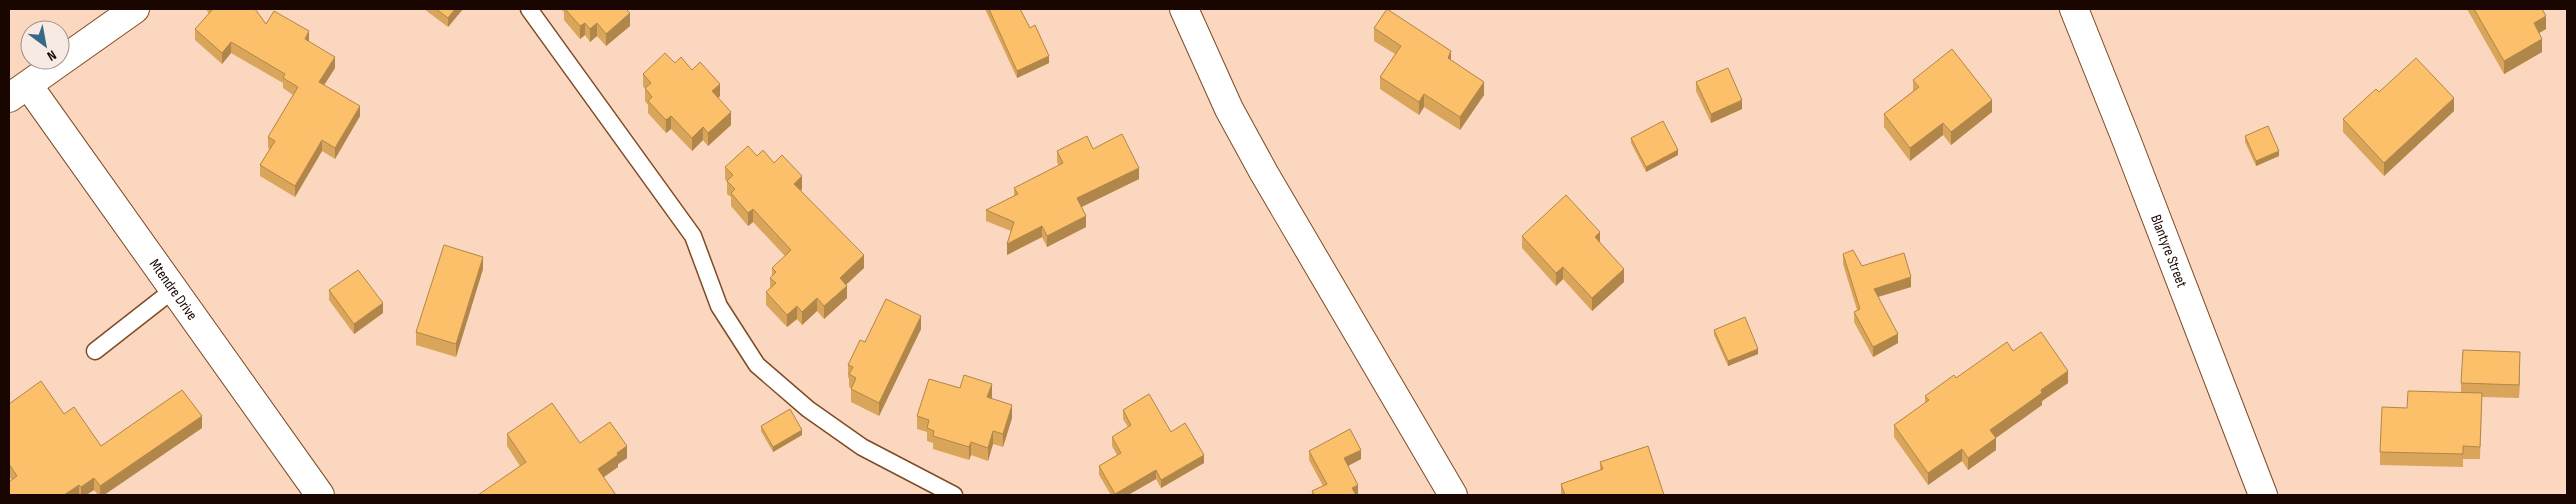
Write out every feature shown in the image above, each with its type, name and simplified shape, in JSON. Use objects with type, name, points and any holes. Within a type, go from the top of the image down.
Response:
[{"type":"street","points":[[18,91],[135,9]]},
{"type":"street","points":[[1184,9],[1225,100],[1260,165],[1453,495]]},
{"type":"street","name":"Blantyre Street","points":[[2074,9],[2263,495]]},
{"type":"street","name":"Mtendre Drive","points":[[18,91],[173,290],[320,495]]},
{"type":"lane","points":[[529,9],[693,236],[720,306],[757,365],[808,409],[862,447],[954,495]]},
{"type":"lane","points":[[94,351],[173,290]]},
{"type":"building","points":[[213,9],[255,9],[266,24],[274,11],[309,31],[305,39],[335,57],[319,82],[360,106],[335,148],[322,140],[295,186],[260,165],[275,141],[268,137],[298,87],[283,78],[285,74],[231,42],[222,53],[195,29]]},
{"type":"building","points":[[436,9],[455,9],[448,18]]},
{"type":"building","points":[[565,9],[626,9],[630,13],[606,34],[597,23],[590,29],[585,23],[580,26]]},
{"type":"building","points":[[989,9],[1020,9],[1030,28],[1035,25],[1049,56],[1017,71]]},
{"type":"building","points":[[1387,9],[1451,51],[1448,58],[1484,82],[1460,117],[1424,94],[1419,102],[1380,77],[1401,46],[1374,28]]},
{"type":"building","points":[[2474,9],[2542,9],[2546,16],[2534,23],[2542,39],[2504,61]]},
{"type":"building","points":[[1952,49],[1992,100],[1951,132],[1943,123],[1910,148],[1884,114],[1919,87],[1913,80]]},
{"type":"building","points":[[665,53],[675,63],[681,57],[692,70],[700,62],[720,84],[712,91],[731,112],[708,133],[703,127],[692,138],[671,116],[666,120],[648,101],[652,97],[645,88],[651,83],[643,74]]},
{"type":"building","points":[[2416,58],[2454,98],[2384,163],[2343,119],[2376,89],[2379,92]]},
{"type":"building","points":[[1728,68],[1742,100],[1711,114],[1696,82]]},
{"type":"building","points":[[1663,121],[1678,150],[1646,167],[1631,138]]},
{"type":"building","points":[[2268,126],[2279,151],[2256,161],[2245,136]]},
{"type":"building","points":[[1122,134],[1139,168],[1077,198],[1086,216],[1047,236],[1042,226],[1007,244],[1014,222],[986,210],[1018,194],[1014,188],[1063,163],[1057,151],[1087,136],[1093,149]]},
{"type":"building","points":[[748,146],[757,156],[763,150],[774,163],[782,155],[802,176],[794,184],[864,255],[840,278],[847,286],[824,306],[817,298],[802,312],[797,306],[787,315],[766,292],[776,283],[770,278],[776,272],[772,268],[791,250],[753,209],[748,213],[731,193],[735,189],[727,181],[733,175],[725,167]]},
{"type":"building","points":[[1566,195],[1600,232],[1595,237],[1624,269],[1592,298],[1563,267],[1556,273],[1522,236]]},
{"type":"building","points":[[444,245],[483,257],[456,344],[416,332]]},
{"type":"building","points":[[1853,250],[1862,266],[1904,253],[1911,277],[1874,289],[1898,334],[1873,347],[1854,312],[1860,309],[1843,254]]},
{"type":"building","points":[[358,270],[383,303],[354,324],[329,290]]},
{"type":"building","points":[[886,299],[921,316],[879,403],[851,389],[856,378],[849,374],[853,367],[848,365],[860,340],[865,342]]},
{"type":"building","points":[[1745,317],[1758,349],[1728,361],[1714,330]]},
{"type":"building","points":[[2041,332],[2068,371],[2041,390],[2042,393],[1990,430],[1996,438],[1968,458],[1962,449],[1928,473],[1894,425],[1929,400],[1925,396],[1954,375],[1956,378],[2007,342],[2013,351]]},
{"type":"building","points":[[2463,350],[2520,352],[2519,385],[2461,383]]},
{"type":"building","points":[[964,375],[992,384],[987,397],[1012,405],[1003,434],[993,431],[988,448],[971,442],[969,447],[933,436],[934,431],[927,428],[929,420],[917,416],[929,379],[960,388]]},
{"type":"building","points":[[41,381],[64,414],[74,407],[101,446],[182,390],[202,416],[100,486],[94,478],[64,495],[9,495],[9,482],[17,476],[9,464],[9,404]]},
{"type":"building","points":[[2408,391],[2482,393],[2480,447],[2463,446],[2463,454],[2380,452],[2382,407],[2407,408]]},
{"type":"building","points":[[1149,394],[1171,432],[1185,423],[1204,455],[1161,480],[1156,470],[1115,494],[1099,466],[1121,453],[1112,437],[1131,425],[1123,410]]},
{"type":"building","points":[[552,403],[580,443],[610,422],[627,446],[598,469],[616,495],[478,495],[526,462],[507,434]]},
{"type":"building","points":[[790,409],[802,430],[773,447],[761,426]]},
{"type":"building","points":[[1350,429],[1361,450],[1344,458],[1358,485],[1352,488],[1356,495],[1314,495],[1312,491],[1327,484],[1309,451]]},
{"type":"building","points":[[1648,446],[1664,495],[1565,495],[1561,484],[1603,469],[1600,462]]}]
